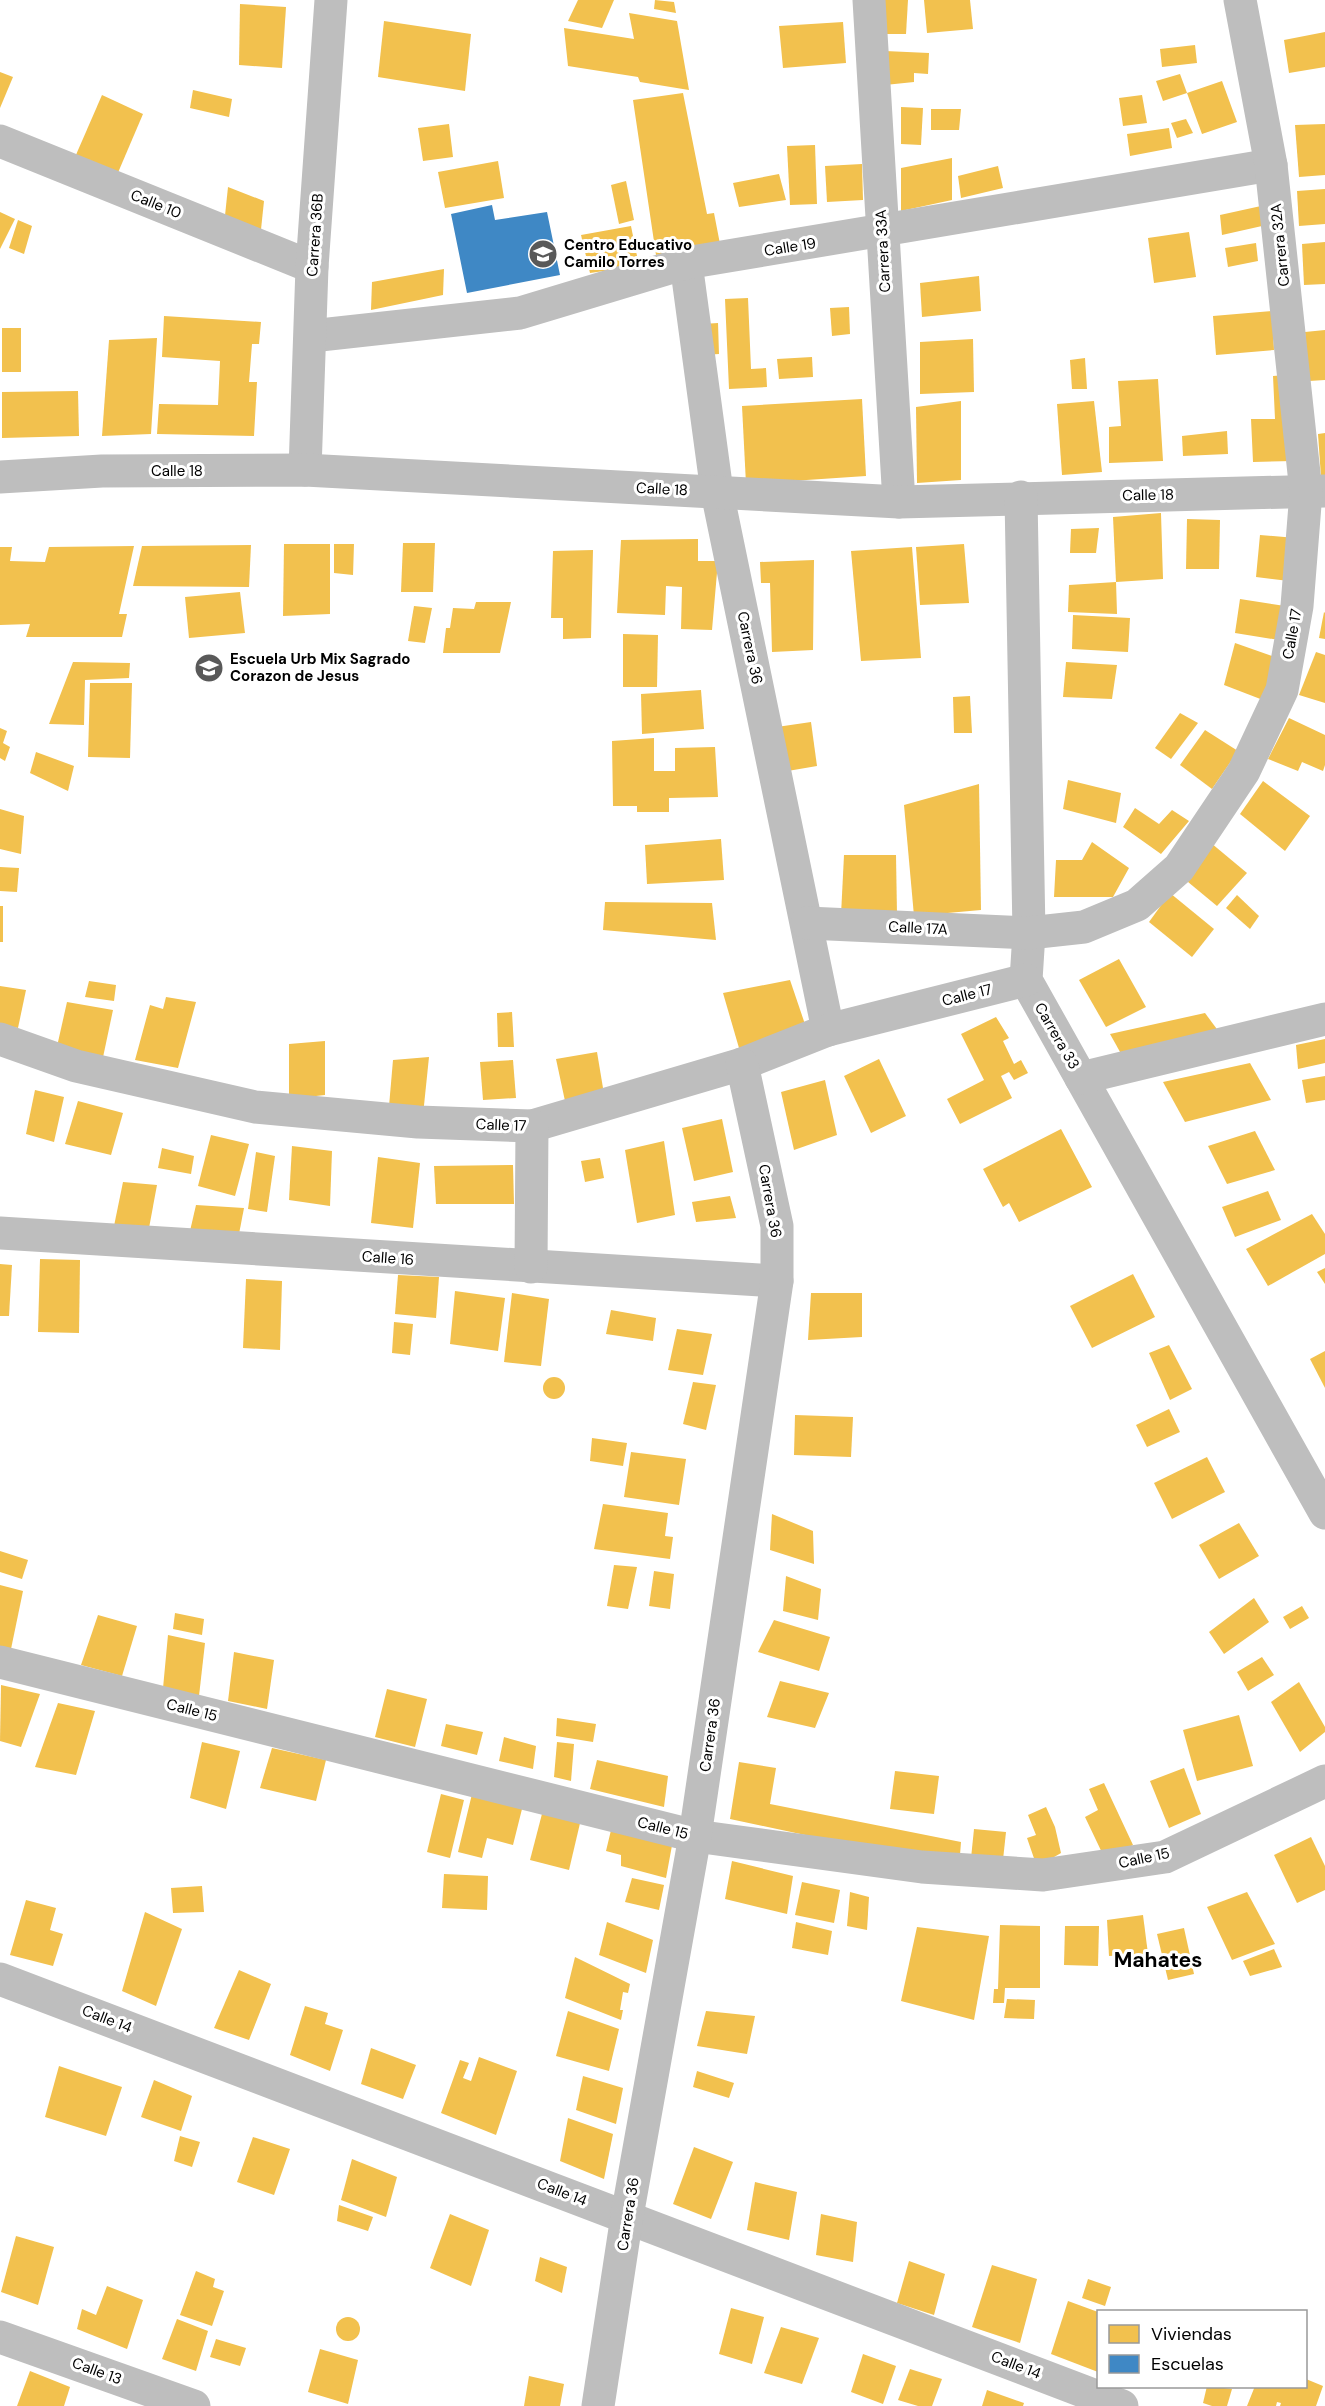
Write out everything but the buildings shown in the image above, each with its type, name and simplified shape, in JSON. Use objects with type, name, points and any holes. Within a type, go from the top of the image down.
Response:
[{"type":"street","name":"Carrera 36B","points":[[305,471],[312,267],[331,0]]},
{"type":"street","name":"Carrera 33A","points":[[869,0],[899,502]]},
{"type":"street","name":"Carrera 32A","points":[[1240,0],[1271,165],[1316,491]]},
{"type":"street","name":"Calle 10","points":[[0,141],[312,267]]},
{"type":"street","name":"Calle 19","points":[[311,336],[520,313],[686,263],[882,232],[1271,165]]},
{"type":"street","name":"Carrera 36","points":[[686,263],[717,492],[828,1030]]},
{"type":"street","name":"Calle 18","points":[[0,477],[102,471],[305,471],[899,502],[1316,491]]},
{"type":"street","name":"Calle 17","points":[[1029,933],[1084,927],[1137,905],[1179,868],[1244,771],[1282,690],[1316,491]]},
{"type":"street","points":[[1021,497],[1029,933],[1026,980]]},
{"type":"street","name":"Calle 17A","points":[[807,923],[1029,933]]},
{"type":"street","name":"Calle 17","points":[[0,1039],[76,1066],[255,1107],[418,1122],[532,1126],[742,1064],[828,1030],[1026,980]]},
{"type":"street","name":"Carrera 33","points":[[1026,980],[1325,1513]]},
{"type":"street","points":[[1081,1078],[1325,1019]]},
{"type":"street","name":"Carrera 36","points":[[598,2406],[627,2216],[695,1836],[777,1281],[777,1226],[742,1064]]},
{"type":"street","points":[[531,1267],[532,1126]]},
{"type":"street","name":"Calle 16","points":[[0,1233],[777,1281]]},
{"type":"street","name":"Calle 15","points":[[0,1662],[695,1836],[922,1867],[1043,1875],[1165,1857],[1325,1781]]},
{"type":"street","name":"Calle 14","points":[[0,1979],[1122,2406]]},
{"type":"street","name":"Calle 13","points":[[0,2337],[194,2406]]},
{"type":"place","name":"Centro Educativo Camilo Torres","points":[[543,254]]},
{"type":"place","name":"Escuela Urb Mix Sagrado Corazon de Jesus","points":[[209,668]]},
{"type":"district","name":"Mahates","points":[[1158,1960]]}]
